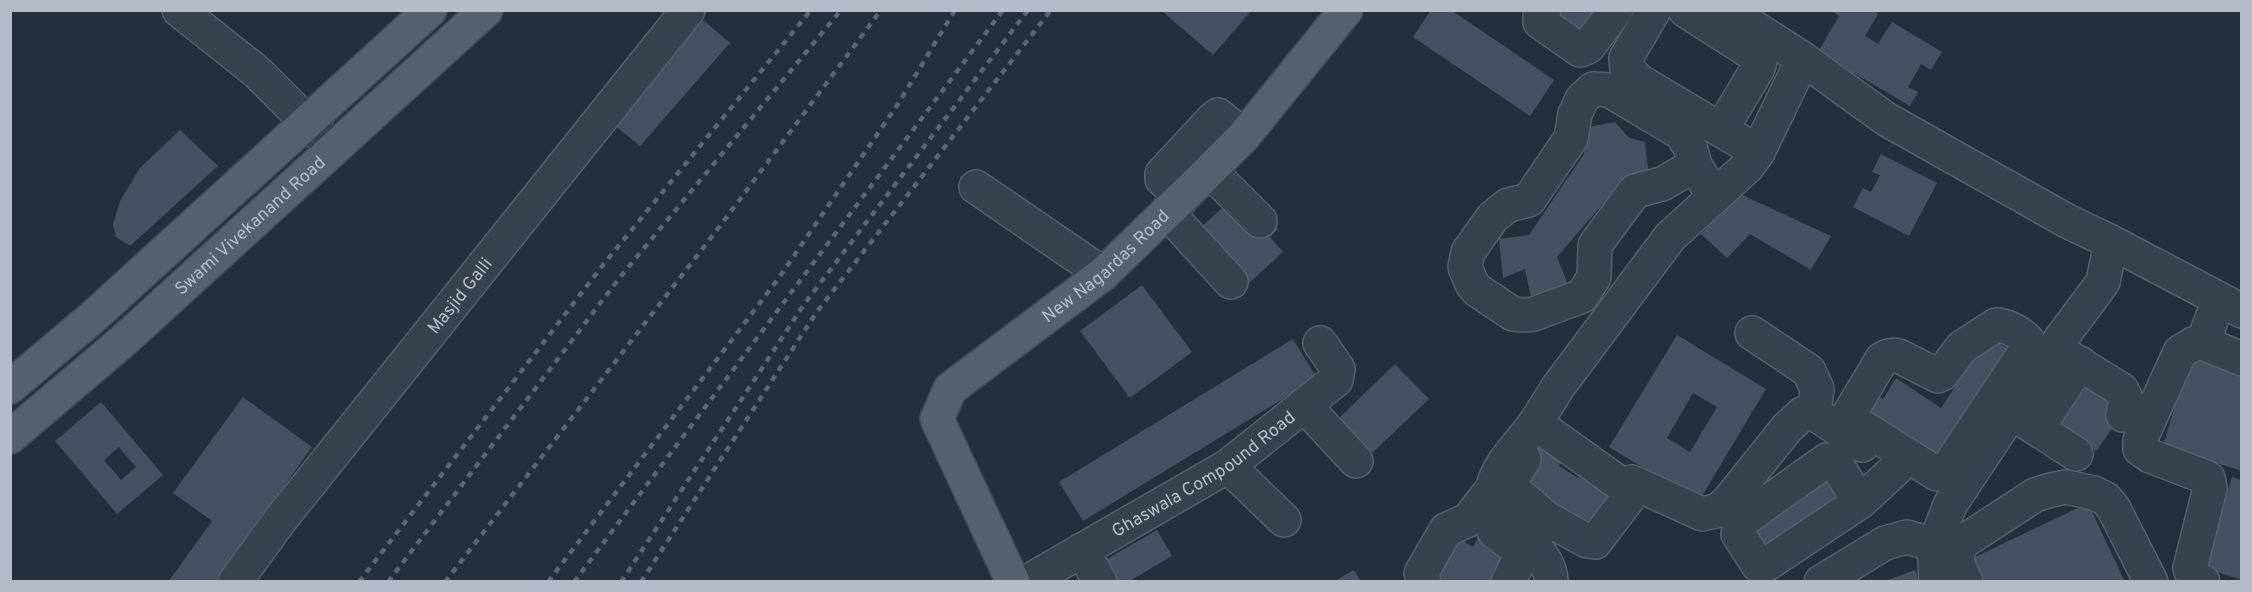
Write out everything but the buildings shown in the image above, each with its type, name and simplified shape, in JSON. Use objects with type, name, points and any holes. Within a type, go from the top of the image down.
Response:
[{"type":"main road","points":[[10,387],[93,317],[430,10]]},
{"type":"main road","name":"Swami Vivekanand Road","points":[[10,437],[123,341],[486,10]]},
{"type":"main road","name":"New Nagardas Road","points":[[1013,582],[937,419],[950,390],[1103,274],[1187,177],[1244,136],[1346,10]]},
{"type":"street","points":[[179,10],[257,72],[334,149]]},
{"type":"street","name":"Masjid Galli","points":[[235,582],[281,519],[688,10]]},
{"type":"street","points":[[1544,10],[1540,16],[1540,22],[1580,50],[1588,47],[1616,10]]},
{"type":"street","points":[[1654,10],[1626,58],[1627,69],[1639,81],[1758,152]]},
{"type":"street","points":[[1685,10],[1726,23],[1803,59],[1886,119],[2067,221],[2230,305],[2203,343]]},
{"type":"street","points":[[1721,130],[1760,62],[1726,23]]},
{"type":"street","points":[[1508,582],[1519,561],[1520,550],[1528,535],[1510,487],[1511,480],[1558,387],[1670,237],[1747,167],[1758,152],[1803,59]]},
{"type":"street","points":[[1695,165],[1662,184],[1635,191],[1595,245],[1594,277],[1582,296],[1534,314],[1513,314],[1477,290],[1472,284],[1465,267],[1468,252],[1493,217],[1508,205],[1529,200],[1571,138],[1575,114],[1582,99],[1593,89],[1609,90],[1681,133],[1695,165],[1714,197]]},
{"type":"street","points":[[1187,177],[1260,221]]},
{"type":"street","points":[[1187,177],[1232,282]]},
{"type":"street","points":[[976,187],[1103,274]]},
{"type":"street","points":[[2010,418],[2029,344],[2025,338],[2000,325],[1996,325],[1962,347],[1942,374],[1938,376],[1894,354],[1882,359],[1848,416],[1939,475],[1963,466],[2010,418],[2067,355],[2103,282],[2111,242]]},
{"type":"street","points":[[1582,296],[1610,317]]},
{"type":"street","points":[[1752,333],[1809,370],[1817,389],[1814,413]]},
{"type":"street","name":"Ghaswala Compound Road","points":[[1027,582],[1228,466],[1336,380],[1338,369],[1320,343]]},
{"type":"street","points":[[2203,582],[2194,579],[2190,568],[2210,488],[2208,478],[2150,456],[2140,449],[2140,440],[2180,352],[2193,344],[2203,343],[2241,359]]},
{"type":"street","points":[[2067,355],[2122,390],[2126,399],[2122,415]]},
{"type":"street","points":[[1304,405],[1356,461]]},
{"type":"street","points":[[1632,482],[1702,514],[1716,511],[1726,504],[1787,428],[1802,414],[1814,413],[1950,505]]},
{"type":"street","points":[[2010,418],[2076,454]]},
{"type":"street","points":[[1424,582],[1421,573],[1446,530],[1468,520],[1492,489],[1502,468],[1539,427]]},
{"type":"street","points":[[1468,520],[1528,535],[1595,542],[1630,496],[1629,490],[1539,427]]},
{"type":"street","points":[[1112,533],[1108,524],[1109,517],[1166,487],[1244,434]]},
{"type":"street","points":[[1228,466],[1284,520]]},
{"type":"street","points":[[1952,560],[1950,505],[1963,466]]},
{"type":"street","points":[[1860,502],[1896,469]]},
{"type":"street","points":[[1936,582],[1963,542],[2035,495],[2066,487],[2094,493],[2106,499],[2114,509],[2151,582]]},
{"type":"street","points":[[1492,489],[1496,503],[1528,535],[1543,555],[1551,575],[1551,582]]},
{"type":"street","points":[[1821,582],[1885,543],[1906,537],[1952,560]]},
{"type":"street","points":[[1082,550],[1100,582]]},
{"type":"railway","points":[[359,582],[603,265],[811,10]]},
{"type":"railway","points":[[388,582],[621,276],[841,10]]},
{"type":"railway","points":[[445,582],[723,222],[881,10]]},
{"type":"railway","points":[[548,582],[778,279],[898,104],[955,10]]},
{"type":"railway","points":[[574,582],[1003,10]]},
{"type":"railway","points":[[621,582],[805,303],[1028,10]]},
{"type":"railway","points":[[641,582],[816,313],[1051,10]]}]
